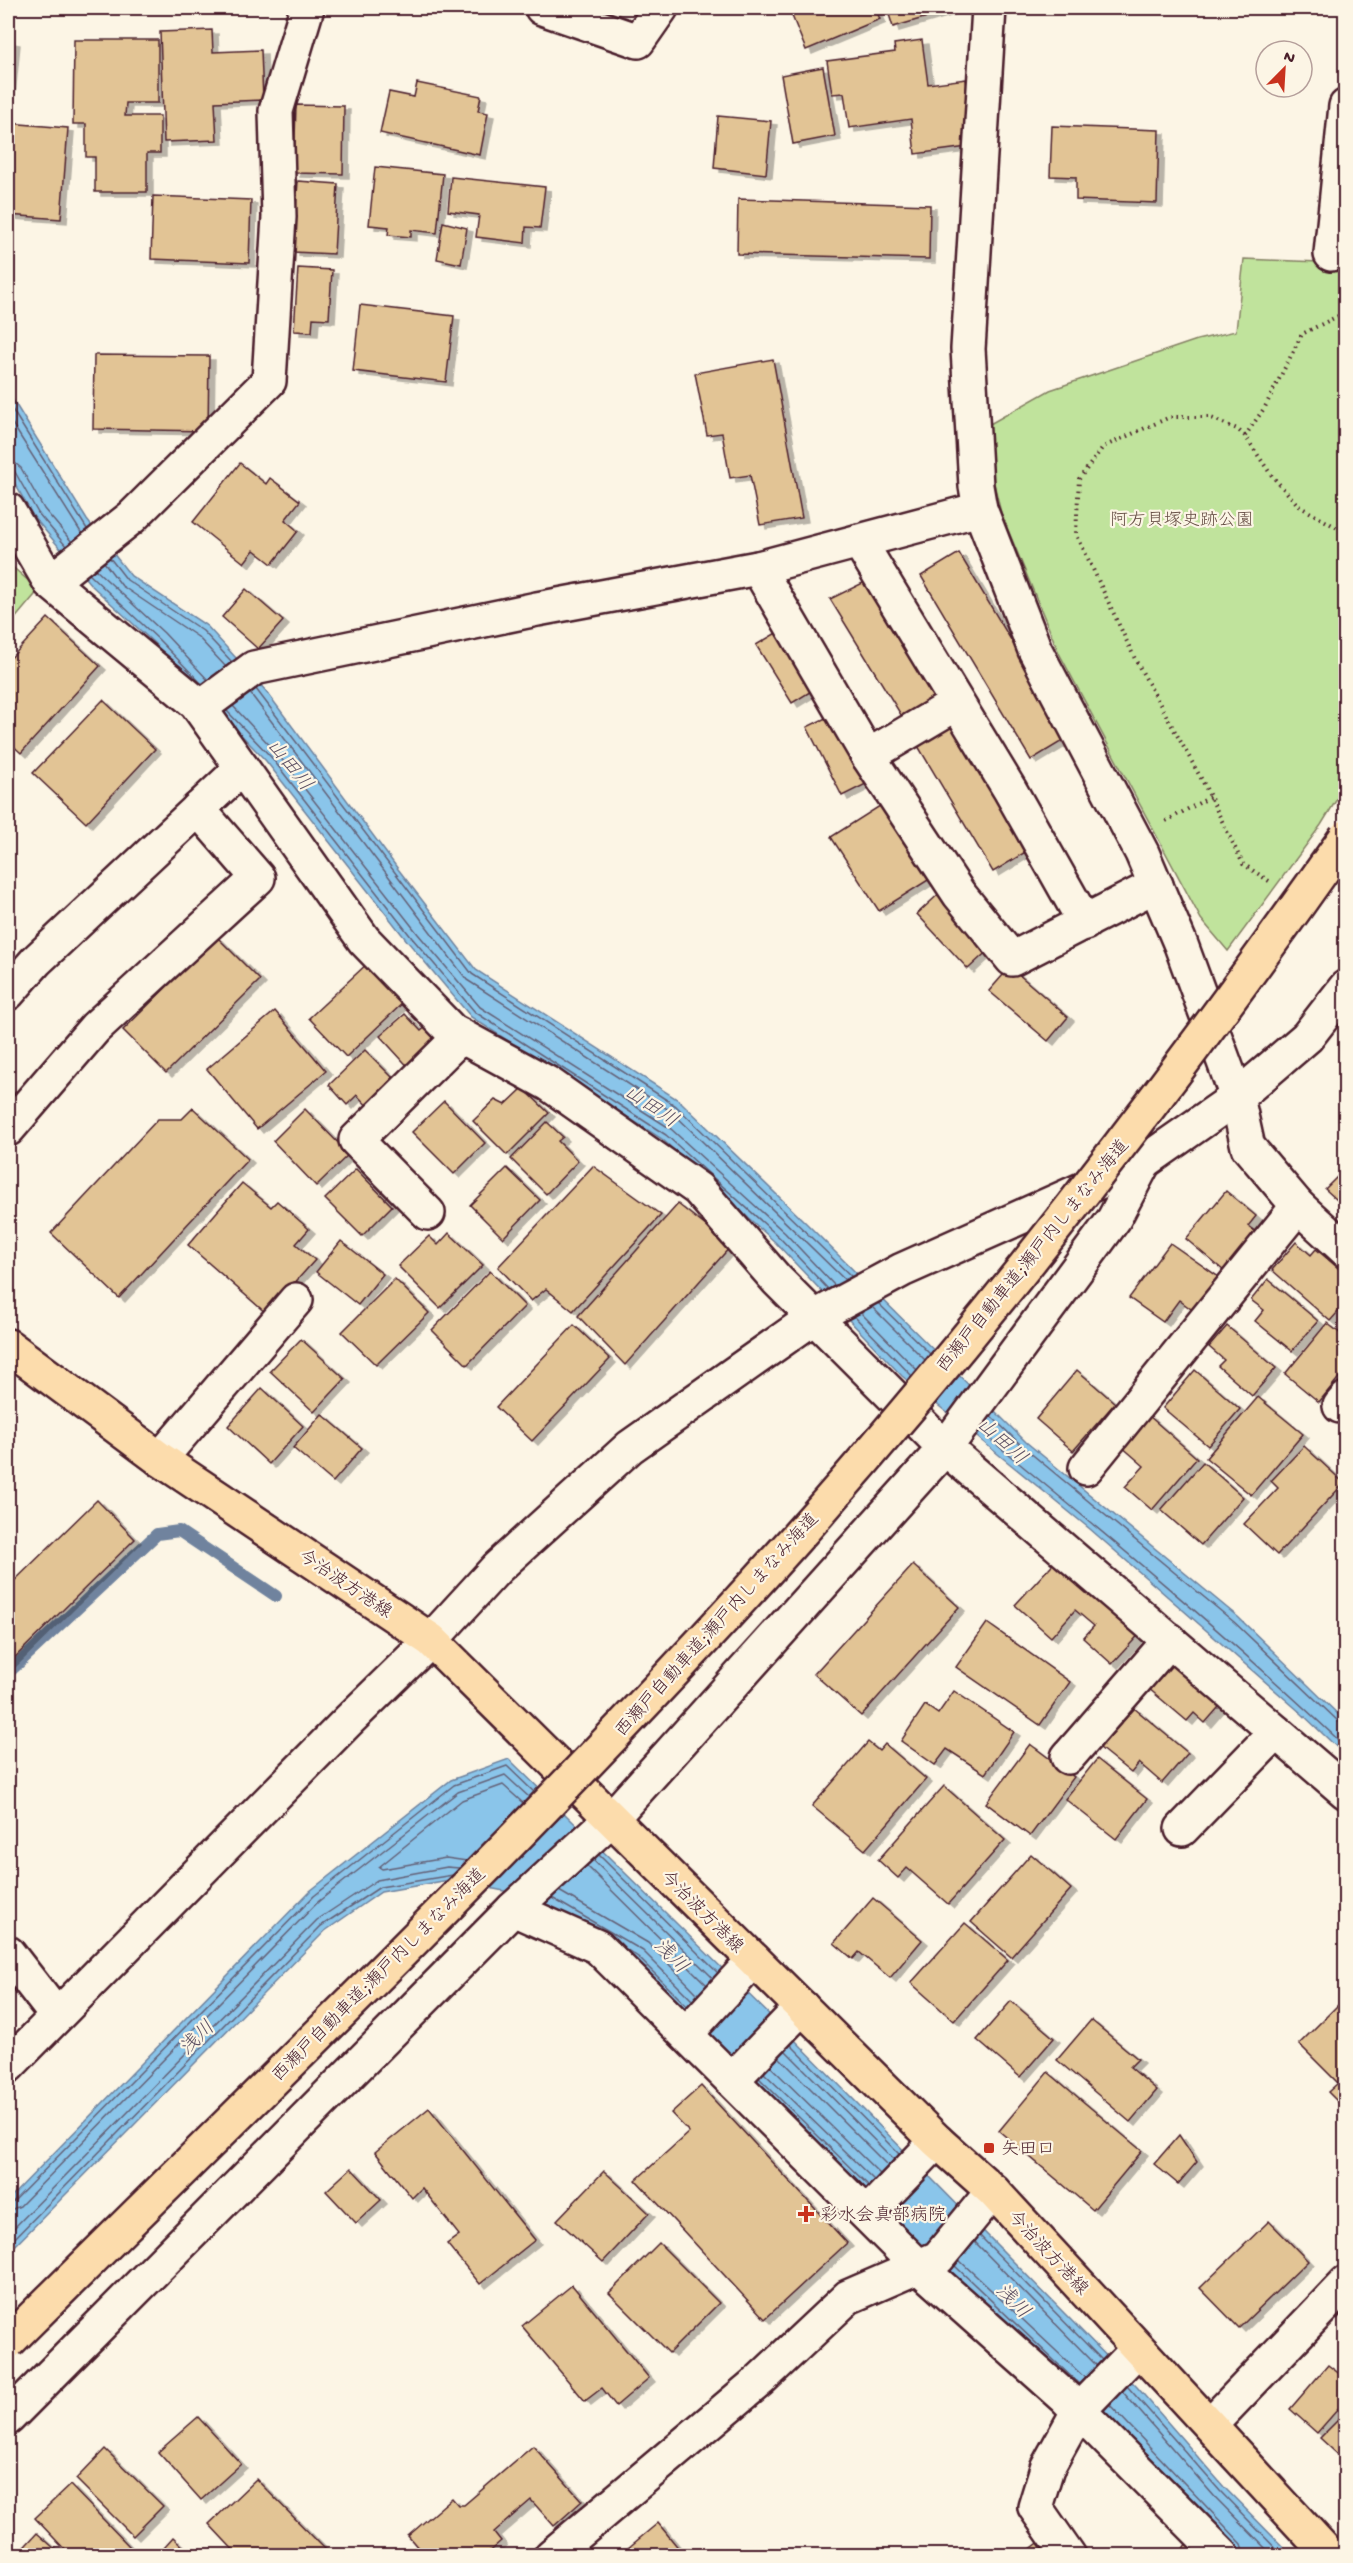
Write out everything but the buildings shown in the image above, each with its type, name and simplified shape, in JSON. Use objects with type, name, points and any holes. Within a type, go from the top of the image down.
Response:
[{"type":"main road","name":"西瀬戸自動車道;瀬戸内しまなみ海道","points":[[8,2342],[555,1798],[789,1546],[991,1311],[1171,1077],[1346,837]]},
{"type":"main road","name":"今治波方港線","points":[[8,1346],[159,1459],[431,1640],[753,1962],[937,2141],[983,2202],[1210,2425],[1327,2551]]},
{"type":"street","points":[[50,582],[132,517],[269,381],[279,217],[276,111],[307,8]]},
{"type":"street","points":[[542,8],[638,41],[661,8]]},
{"type":"street","points":[[989,8],[968,349],[976,486],[980,509],[1035,650],[1134,839],[1182,945],[1237,1097],[1248,1147],[1298,1206],[1346,1250]]},
{"type":"street","points":[[1331,254],[1346,106]]},
{"type":"street","points":[[201,707],[254,668],[537,609],[758,568],[980,509]]},
{"type":"street","points":[[8,510],[50,582],[201,707],[364,940],[452,1030],[549,1084],[698,1189],[777,1281],[945,1448],[1346,1792]]},
{"type":"street","points":[[859,541],[1010,790],[1084,923]]},
{"type":"street","points":[[758,568],[868,756],[959,894],[1012,959],[1155,885]]},
{"type":"street","points":[[868,756],[956,704]]},
{"type":"street","points":[[8,993],[36,961],[242,768]]},
{"type":"street","points":[[8,1129],[95,1028],[258,878],[198,809]]},
{"type":"street","points":[[8,2066],[56,2014],[431,1640],[497,1568],[630,1447],[813,1318],[902,1270],[1144,1162],[1237,1097],[1307,1037],[1346,987]]},
{"type":"street","points":[[428,1213],[356,1140],[461,1036]]},
{"type":"street","points":[[8,2418],[513,1909],[610,1819],[945,1448],[1114,1219],[1144,1162]]},
{"type":"street","points":[[1086,1468],[1298,1206]]},
{"type":"street","points":[[159,1459],[296,1300]]},
{"type":"street","points":[[1068,1757],[1170,1640]]},
{"type":"street","points":[[1182,1829],[1276,1732]]},
{"type":"street","points":[[513,1909],[598,1947],[867,2214],[929,2263],[1080,2410],[1223,2556]]},
{"type":"street","points":[[8,1953],[56,2014]]},
{"type":"street","points":[[687,2033],[753,1962]]},
{"type":"street","points":[[733,2079],[801,2009]]},
{"type":"street","points":[[867,2214],[937,2141]]},
{"type":"street","points":[[551,2556],[760,2380],[848,2298],[929,2263],[983,2202]]},
{"type":"street","points":[[1210,2425],[1346,2283]]},
{"type":"street","points":[[1069,2556],[1035,2507],[1047,2468],[1080,2410],[1137,2351]]},
{"type":"path","points":[[1245,436],[1265,407],[1302,334],[1346,312]]},
{"type":"path","points":[[1275,885],[1243,864],[1210,797],[1136,661],[1076,533],[1079,479],[1103,447],[1170,417],[1209,417],[1237,429],[1245,436],[1272,476],[1299,506],[1346,533]]},
{"type":"path","points":[[1134,839],[1210,797]]},
{"type":"green space","name":"阿方貝塚史跡公園","points":[[1244,259],[1345,263],[1345,786],[1321,825],[1228,951],[1201,919],[1059,653],[1001,513],[981,429],[1050,390],[1197,340],[1236,331]]},
{"type":"green space","points":[[8,563],[39,590],[8,627]]},
{"type":"water","name":"山田川","points":[[8,392],[87,520],[131,576],[207,626],[266,691],[476,970],[680,1101],[1026,1442],[1238,1617],[1345,1721],[1345,1755],[1301,1713],[1090,1529],[902,1376],[776,1243],[662,1139],[471,1017],[408,942],[266,761],[154,643],[91,585],[33,516],[8,471]]},
{"type":"water","name":"浅川","points":[[509,1759],[784,2029],[1137,2387],[1224,2487],[1291,2555],[1235,2555],[1072,2385],[831,2159],[554,1914],[504,1891],[449,1880],[381,1892],[325,1931],[8,2253],[8,2200],[310,1891],[451,1780]]},
{"type":"waterway","points":[[8,1673],[157,1534],[179,1531],[276,1596]]},
{"type":"place","name":"矢田口","points":[[989,2148]]},
{"type":"place","name":"彩水会真部病院","points":[[806,2214]]}]
